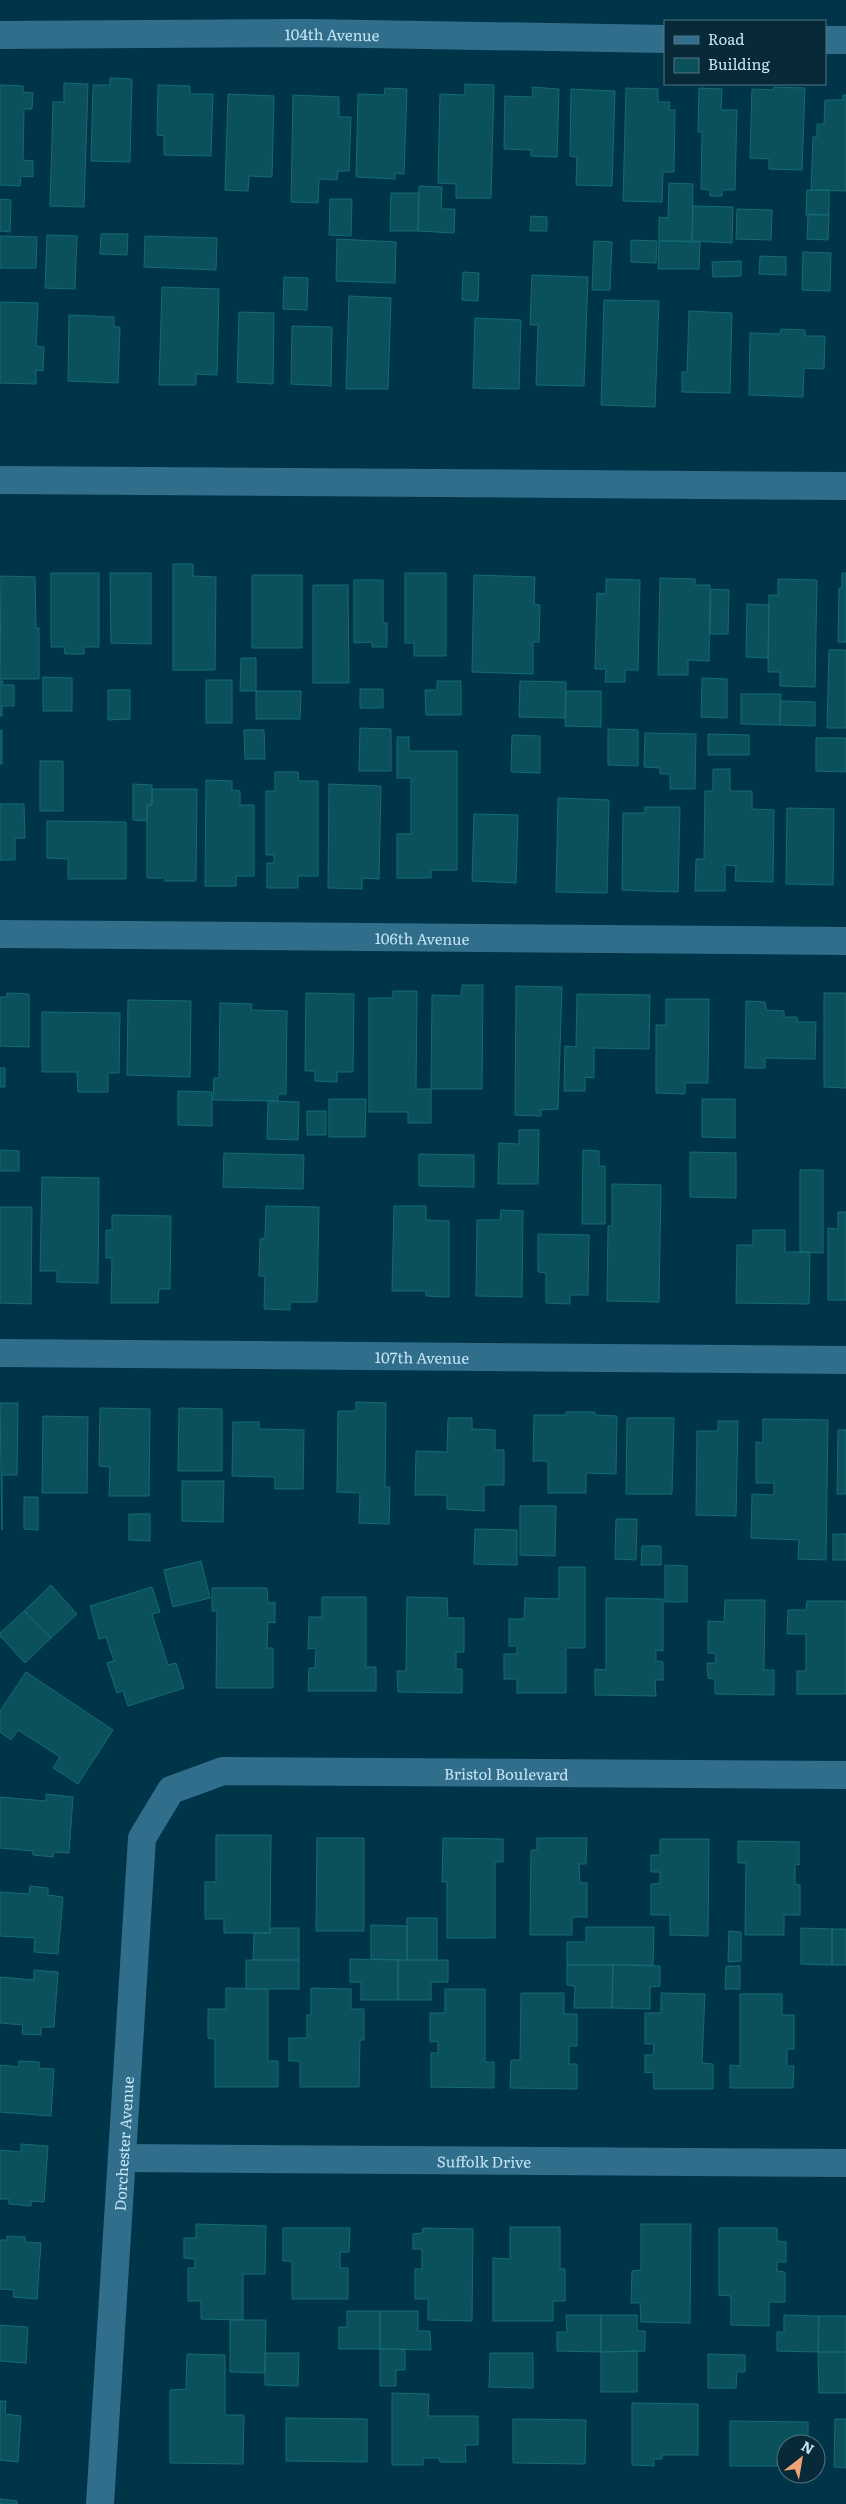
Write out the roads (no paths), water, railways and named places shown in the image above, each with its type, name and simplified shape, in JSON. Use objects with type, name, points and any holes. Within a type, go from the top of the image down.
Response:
[{"type":"street","name":"104th Avenue","points":[[0,35],[308,34],[664,39]]},
{"type":"street","points":[[826,40],[846,40]]},
{"type":"street","points":[[0,480],[846,486]]},
{"type":"street","name":"106th Avenue","points":[[0,934],[846,941]]},
{"type":"street","name":"107th Avenue","points":[[0,1353],[846,1360]]},
{"type":"street","name":"Bristol Boulevard","points":[[171,1790],[223,1771],[846,1775]]},
{"type":"street","name":"Dorchester Avenue","points":[[100,2504],[142,1838],[171,1790]]},
{"type":"street","name":"Suffolk Drive","points":[[122,2158],[846,2163]]}]
